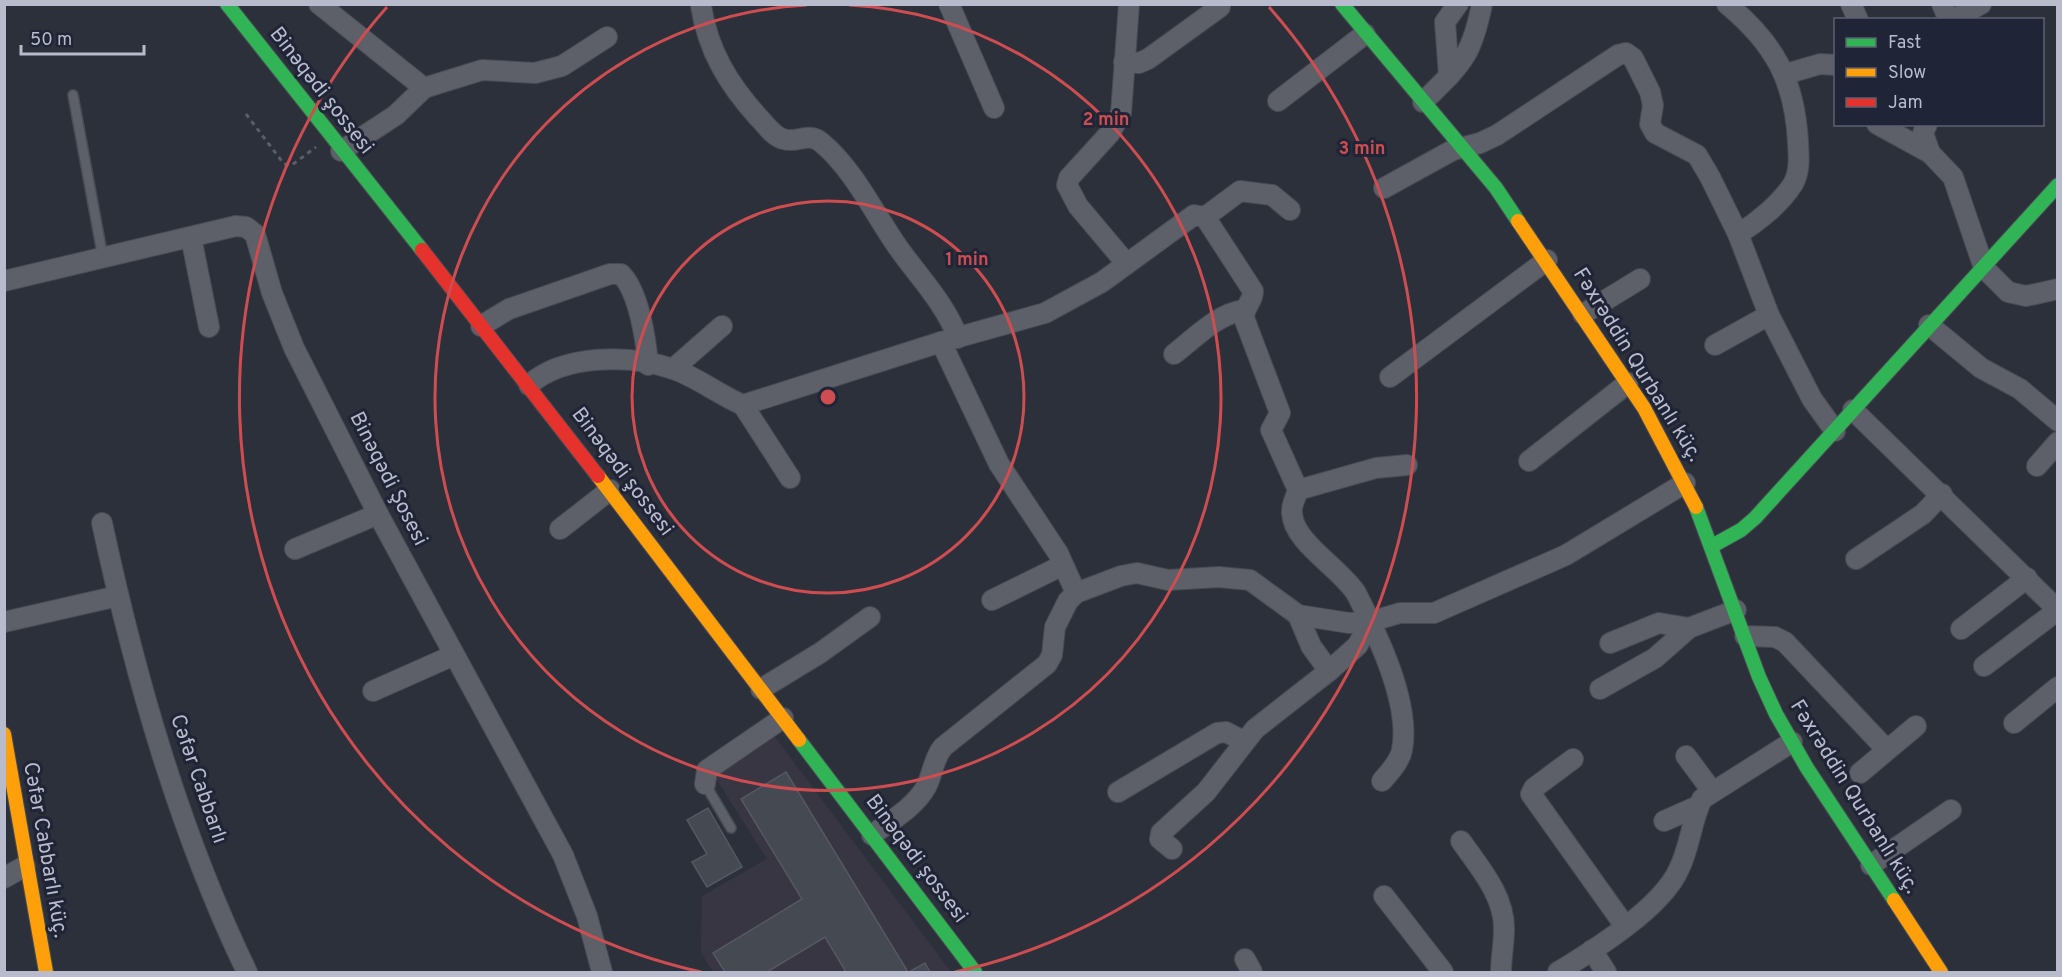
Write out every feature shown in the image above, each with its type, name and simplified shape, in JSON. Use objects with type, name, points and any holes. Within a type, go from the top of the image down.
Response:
[{"type":"street","points":[[319,4],[424,88]]},
{"type":"street","points":[[949,4],[993,108]]},
{"type":"street","points":[[1126,263],[1077,206],[1067,185],[1069,178],[1115,125],[1124,99],[1124,62],[1130,4]]},
{"type":"street","name":"Fəxrəddin Qurbanlı küç.","points":[[1342,4],[1423,102],[1464,147],[1547,260],[1628,383],[1685,483],[1712,546],[1759,676],[1791,742],[1941,972]]},
{"type":"street","points":[[1449,76],[1445,22],[1458,4]]},
{"type":"street","points":[[1423,102],[1469,54],[1476,36],[1482,4]]},
{"type":"street","points":[[1727,4],[1767,45],[1785,74],[1797,111],[1799,160],[1797,174],[1792,184],[1776,203],[1738,234]]},
{"type":"street","points":[[1851,4],[1857,18]]},
{"type":"street","points":[[1942,4],[1950,18]]},
{"type":"street","points":[[1955,18],[1981,4]]},
{"type":"street","points":[[706,5],[707,31],[724,74],[735,91],[782,139],[814,138],[827,148],[848,171],[893,241],[946,312],[949,340],[999,464],[1063,565],[1076,593]]},
{"type":"street","name":"Binəqədi şossesi","points":[[235,7],[335,144],[529,385],[975,972]]},
{"type":"street","points":[[1124,62],[1138,63],[1148,59],[1220,7]]},
{"type":"street","points":[[1278,102],[1365,34]]},
{"type":"street","points":[[335,144],[396,115],[424,88],[482,70],[526,73],[562,66],[607,37]]},
{"type":"street","points":[[1384,188],[1443,155],[1497,135],[1618,55],[1626,53],[1633,58],[1650,92],[1653,105],[1650,124],[1655,134],[1697,155],[1738,234],[1768,315],[1812,399],[1834,430]]},
{"type":"street","points":[[1785,74],[1820,64],[1834,65]]},
{"type":"street","points":[[1881,126],[1930,153],[1953,177],[1958,186],[1984,268],[2008,292],[2017,296],[2058,289]]},
{"type":"street","points":[[1926,126],[1923,133],[1930,153]]},
{"type":"street","points":[[1712,546],[1741,530],[1755,518],[2058,185]]},
{"type":"street","points":[[1204,217],[1240,191],[1272,195],[1290,210]]},
{"type":"street","points":[[743,405],[949,340],[1046,313],[1102,282],[1194,215],[1204,217],[1253,291],[1253,298],[1244,310],[1246,327],[1280,413],[1272,426],[1272,435],[1298,490],[1292,508],[1295,526],[1307,543],[1347,579],[1369,622],[1403,711],[1402,752],[1382,781]]},
{"type":"street","name":"Binəqədi Şosesi","points":[[4,281],[236,226],[246,227],[255,234],[272,293],[294,348],[378,514],[563,855],[587,916],[602,972]]},
{"type":"street","points":[[191,237],[209,327]]},
{"type":"street","points":[[1390,377],[1547,260]]},
{"type":"street","points":[[481,326],[509,309],[610,274],[621,274],[628,281],[642,325],[648,365]]},
{"type":"street","points":[[1583,314],[1640,279]]},
{"type":"street","points":[[1174,354],[1230,312],[1244,310]]},
{"type":"street","points":[[1715,345],[1768,315]]},
{"type":"street","points":[[1929,325],[1981,368],[2020,389],[2058,421]]},
{"type":"street","points":[[673,369],[722,326]]},
{"type":"street","points":[[529,385],[546,373],[591,360],[610,358],[673,369],[743,405],[790,478]]},
{"type":"street","points":[[1529,461],[1628,383]]},
{"type":"street","points":[[1853,410],[2058,610],[1984,666]]},
{"type":"street","points":[[2037,466],[2058,442]]},
{"type":"street","points":[[1298,490],[1376,468],[1407,465]]},
{"type":"street","points":[[872,835],[921,795],[928,784],[937,755],[943,747],[1047,664],[1052,655],[1055,627],[1061,611],[1076,593],[1137,573],[1182,580],[1219,577],[1250,580],[1298,615],[1349,623],[1369,622],[1394,615],[1422,615],[1445,608],[1566,555],[1685,483]]},
{"type":"street","points":[[560,529],[610,490]]},
{"type":"street","points":[[1856,559],[1923,514],[1941,494]]},
{"type":"street","points":[[295,549],[378,514]]},
{"type":"street","name":"Cəfər Cabbarlı","points":[[102,523],[118,596],[165,760],[211,890],[247,972]]},
{"type":"street","points":[[992,600],[1063,565]]},
{"type":"street","points":[[1960,629],[2027,578]]},
{"type":"street","points":[[4,622],[118,596]]},
{"type":"street","points":[[1600,689],[1655,658],[1689,628],[1736,610]]},
{"type":"street","points":[[1298,615],[1311,646],[1329,671]]},
{"type":"street","points":[[761,689],[820,653],[870,617]]},
{"type":"street","points":[[1172,849],[1160,838],[1161,833],[1206,792],[1243,741],[1358,645],[1369,622]]},
{"type":"street","points":[[1610,643],[1659,623],[1689,628]]},
{"type":"street","points":[[1745,636],[1775,637],[1785,642],[1887,750]]},
{"type":"street","points":[[373,692],[454,655]]},
{"type":"street","points":[[2014,723],[2058,687]]},
{"type":"street","points":[[705,784],[706,770],[783,718]]},
{"type":"street","points":[[1860,773],[1916,726]]},
{"type":"street","points":[[1118,792],[1217,733],[1226,732],[1243,741]]},
{"type":"street","name":"Cəfər Cabbarlı küç.","points":[[4,734],[25,866],[46,972]]},
{"type":"street","points":[[1557,972],[1625,926],[1672,884],[1685,856],[1698,806],[1702,799],[1791,742]]},
{"type":"street","points":[[1686,756],[1712,791]]},
{"type":"street","points":[[1573,759],[1534,789],[1531,794],[1625,926]]},
{"type":"street","points":[[1664,821],[1698,806]]},
{"type":"street","points":[[1871,865],[1951,810]]},
{"type":"street","points":[[1461,841],[1494,891],[1503,914],[1501,972]]},
{"type":"street","points":[[4,878],[25,866]]},
{"type":"street","points":[[1384,896],[1443,972]]},
{"type":"street","points":[[1592,950],[1606,972]]},
{"type":"lane","points":[[73,95],[103,258]]},
{"type":"lane","points":[[705,784],[731,828]]},
{"type":"path","points":[[246,114],[284,164],[292,165],[335,144]]},
{"type":"shaded area","points":[[775,737],[951,972],[713,972],[701,953],[702,896],[767,859],[715,777]]},
{"type":"building","points":[[786,772],[908,972],[846,972],[825,937],[767,972],[725,972],[713,953],[802,899],[741,799]]},
{"type":"building","points":[[708,808],[742,867],[707,887],[692,862],[707,854],[687,820]]},
{"type":"building","points":[[925,963],[930,972],[909,972]]},
{"type":"traffic: fast","points":[[227,4],[422,250]]},
{"type":"traffic: fast","points":[[1342,4],[1496,188],[1518,221]]},
{"type":"traffic: fast","points":[[1712,546],[1741,530],[1755,518],[2058,185]]},
{"type":"traffic: fast","points":[[1696,507],[1759,677],[1776,714],[1807,768],[1894,900]]},
{"type":"traffic: fast","points":[[799,740],[975,972]]},
{"type":"traffic: slow","points":[[1518,221],[1644,408],[1696,507]]},
{"type":"traffic: slow","points":[[598,476],[799,740]]},
{"type":"traffic: slow","points":[[4,734],[46,972]]},
{"type":"traffic: slow","points":[[1894,900],[1941,972]]},
{"type":"traffic: jam","points":[[422,250],[598,476]]}]
